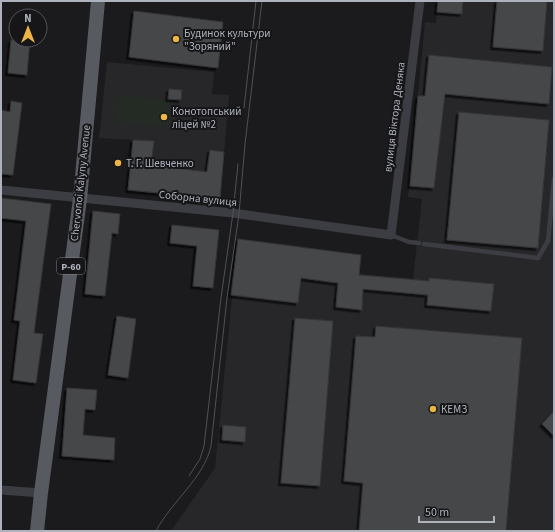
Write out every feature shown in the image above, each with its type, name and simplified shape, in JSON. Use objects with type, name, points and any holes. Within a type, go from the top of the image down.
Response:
[{"type":"main road","name":"Chervonoi Kalyny Avenue","points":[[37,531],[80,199],[98,1]]},
{"type":"street","name":"вулиця Віктора Деняка","points":[[391,235],[420,1]]},
{"type":"street","name":"Соборна вулиця","points":[[1,190],[233,213],[391,235]]},
{"type":"street","points":[[1,490],[41,493]]},
{"type":"lane","points":[[391,235],[409,242],[538,258],[548,241],[554,179]]},
{"type":"shaded area","points":[[438,1],[554,1],[554,531],[171,531],[215,468],[238,239],[304,247],[303,257],[312,250],[361,255],[359,274],[413,279],[422,199],[408,197],[425,22],[436,23]]},
{"type":"shaded area","name":"Конотопський ліцей №2","points":[[107,62],[214,72],[212,94],[229,95],[220,199],[128,190],[133,140],[99,138]]},
{"type":"shaded area","points":[[119,95],[170,101],[168,127],[116,122]]},
{"type":"building","points":[[438,1],[463,1],[462,14],[437,12]]},
{"type":"building","points":[[497,1],[547,1],[543,51],[493,47]]},
{"type":"building","name":"Будинок культури \"Зоряний\"","points":[[134,11],[223,22],[218,68],[129,57]]},
{"type":"building","points":[[10,48],[29,48],[27,75],[8,73]]},
{"type":"building","points":[[429,55],[552,67],[549,104],[445,94],[434,188],[410,186],[418,96],[425,96]]},
{"type":"building","points":[[169,89],[182,90],[181,100],[168,99]]},
{"type":"building","points":[[11,101],[22,103],[13,175],[1,174],[1,110],[10,112]]},
{"type":"building","points":[[459,112],[549,120],[538,248],[447,240]]},
{"type":"building","points":[[133,140],[154,141],[151,165],[207,172],[210,150],[224,152],[220,199],[128,190]]},
{"type":"building","points":[[1,198],[51,204],[34,333],[43,334],[36,383],[13,380],[20,321],[14,320],[26,221],[1,218]]},
{"type":"building","points":[[93,211],[120,214],[118,234],[112,233],[105,296],[85,294]]},
{"type":"building","points":[[172,225],[219,230],[213,288],[193,286],[197,246],[170,243]]},
{"type":"building","points":[[238,239],[361,255],[359,275],[429,281],[429,278],[494,284],[491,311],[427,305],[428,295],[363,289],[362,310],[336,307],[338,283],[301,278],[298,303],[231,295]]},
{"type":"building","points":[[117,316],[136,319],[128,378],[108,375]]},
{"type":"building","points":[[295,318],[333,321],[320,486],[281,483]]},
{"type":"building","name":"КЕМЗ","points":[[376,326],[522,338],[506,531],[359,531],[363,483],[344,481],[356,336],[375,337]]},
{"type":"building","points":[[67,388],[97,390],[95,410],[85,409],[83,435],[115,438],[114,460],[62,456]]},
{"type":"building","points":[[554,411],[554,436],[542,424]]},
{"type":"building","points":[[223,425],[246,427],[245,442],[222,440]]},
{"type":"tram line","points":[[244,108],[256,1]]},
{"type":"tram line","points":[[156,531],[162,520],[202,469],[211,446],[227,298],[239,214],[245,144],[262,1]]},
{"type":"tram line","points":[[189,476],[200,459],[204,446],[238,164]]},
{"type":"place","name":"Будинок культури \"Зоряний\"","points":[[176,39]]},
{"type":"place","name":"Конотопський ліцей №2","points":[[164,117]]},
{"type":"place","name":"Т. Г. Шевченко","points":[[118,163]]},
{"type":"place","name":"КЕМЗ","points":[[433,409]]}]
